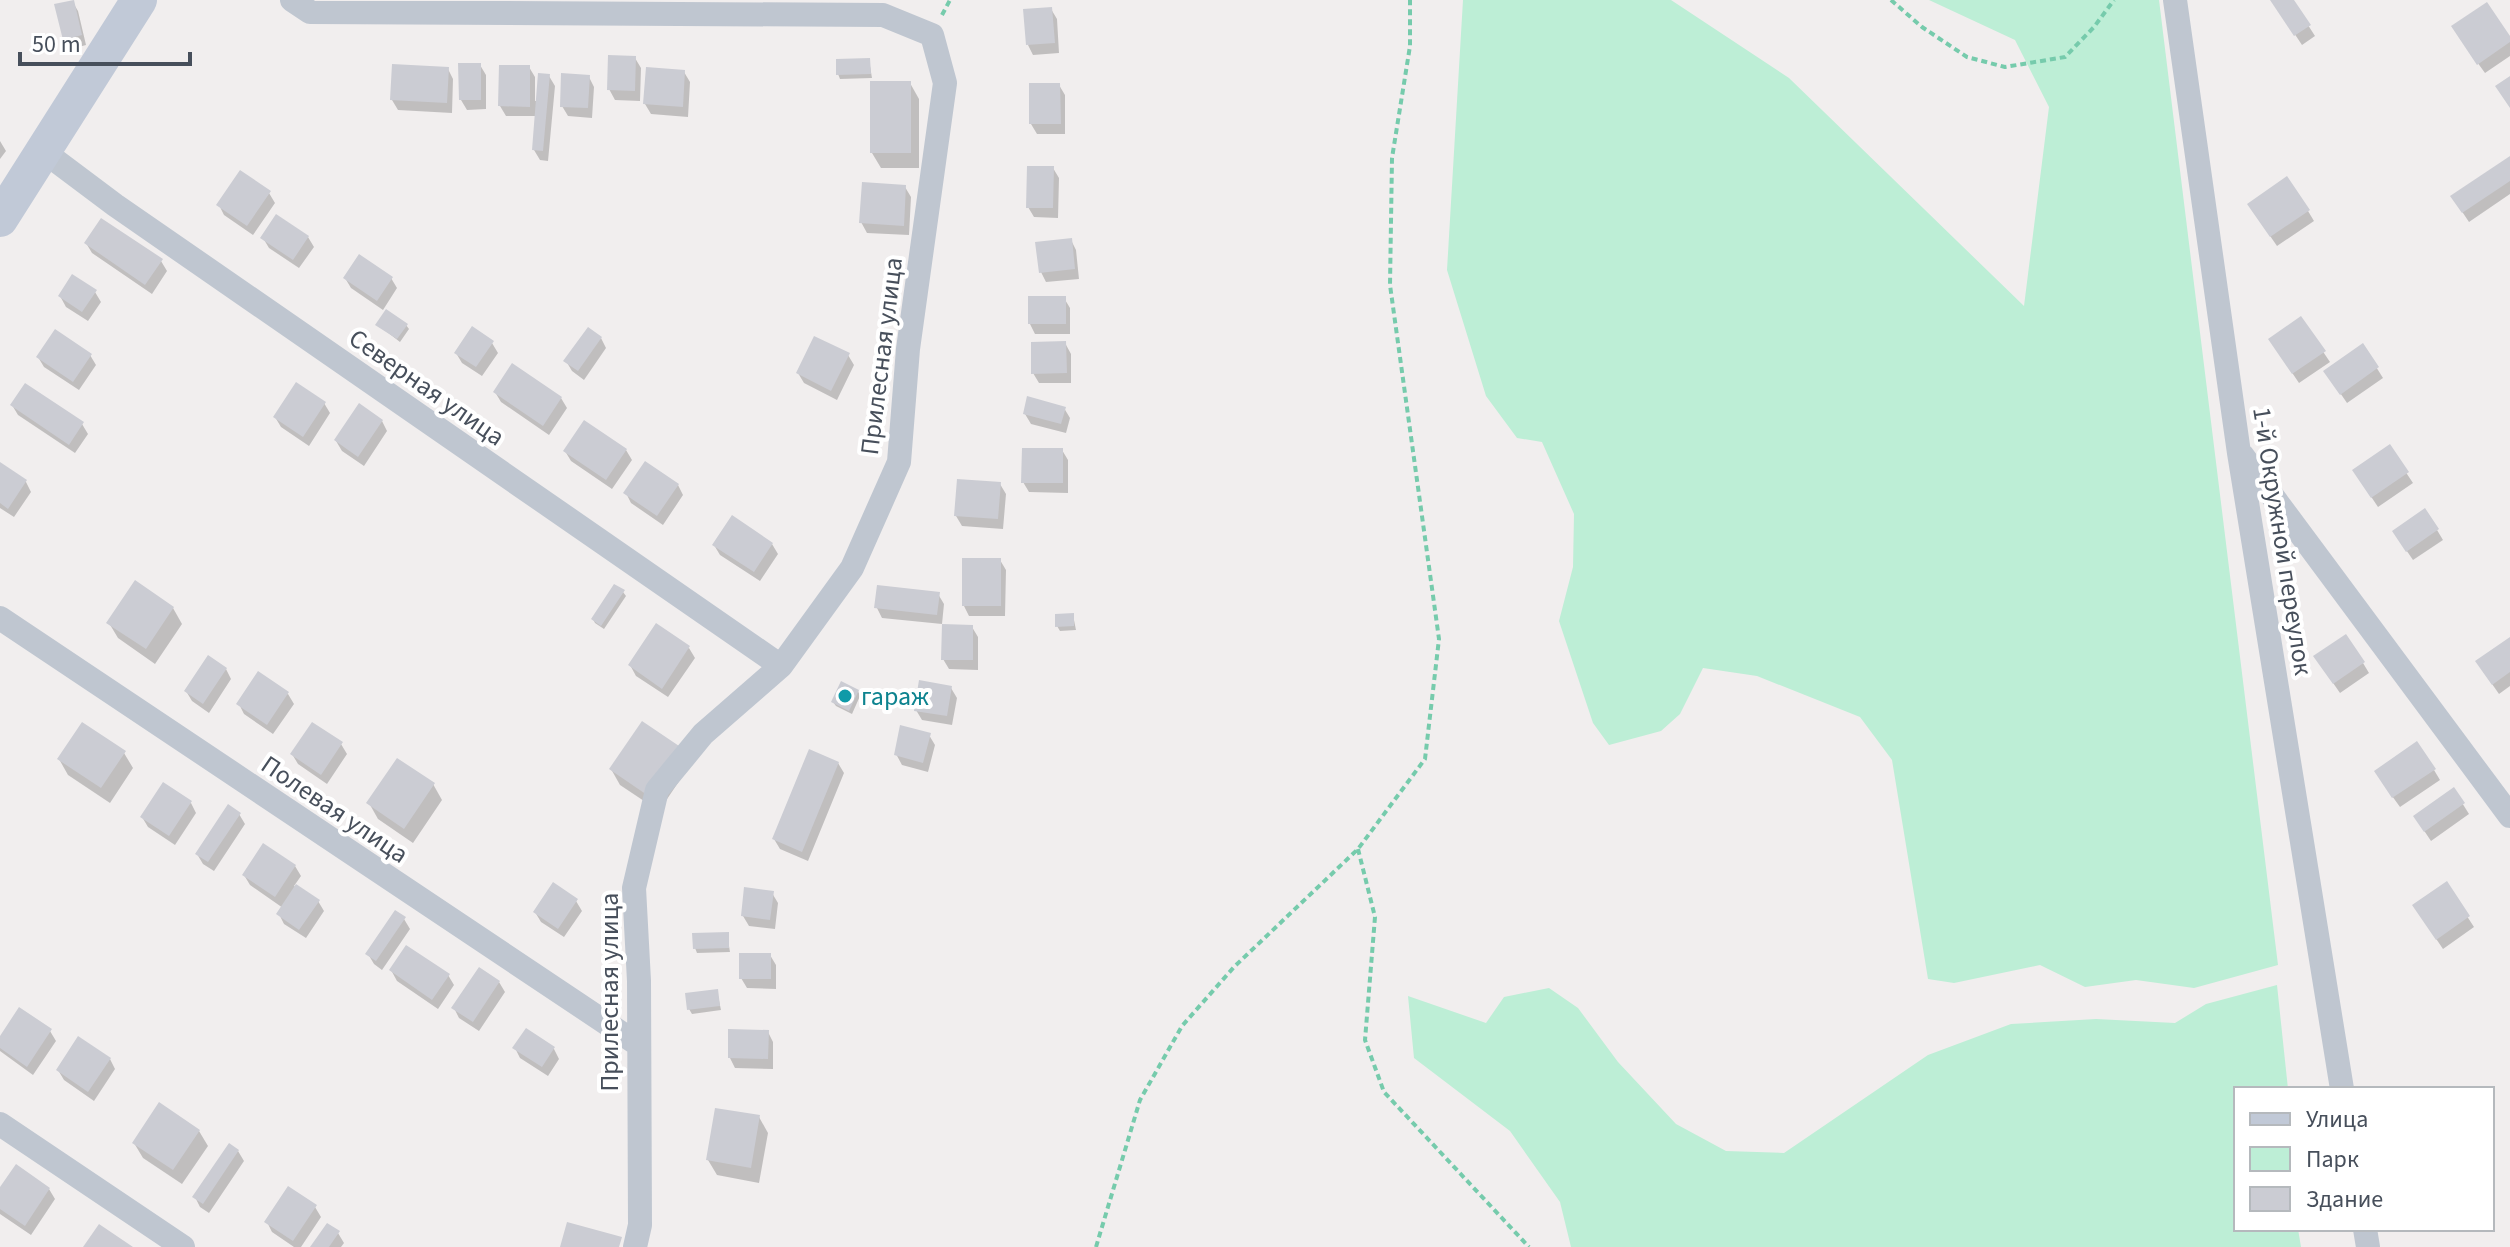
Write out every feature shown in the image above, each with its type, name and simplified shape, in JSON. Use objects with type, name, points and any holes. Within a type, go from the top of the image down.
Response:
[{"type":"street","points":[[0,219],[139,0]]},
{"type":"street","name":"Прилесная улица","points":[[292,0],[310,12],[883,15],[932,35],[945,83],[908,349],[899,462],[852,568],[781,666],[703,734],[657,790],[634,888],[639,981],[640,1225],[635,1247]]},
{"type":"street","name":"1-й Окружной переулок","points":[[2175,0],[2239,453],[2342,1087]]},
{"type":"street","name":"Северная улица","points":[[43,151],[115,205],[781,666]]},
{"type":"street","points":[[2239,453],[2510,816]]},
{"type":"street","name":"Полевая улица","points":[[0,618],[639,1045]]},
{"type":"street","points":[[0,1124],[183,1247]]},
{"type":"path","points":[[1096,1247],[1140,1100],[1182,1026],[1234,967],[1358,849],[1425,759],[1439,639],[1390,285],[1392,158],[1410,46],[1410,0]]},
{"type":"path","points":[[1891,0],[1922,27],[1967,57],[2005,67],[2065,57],[2094,27],[2114,0]]},
{"type":"path","points":[[1358,849],[1375,917],[1365,1040],[1384,1092],[1529,1247]]},
{"type":"green space","points":[[1463,0],[1671,0],[1789,78],[2024,306],[2049,107],[2015,40],[1929,0],[2159,0],[2278,965],[2194,988],[2136,980],[2085,987],[2040,965],[1954,983],[1928,979],[1892,760],[1860,717],[1757,676],[1703,668],[1680,714],[1661,731],[1609,745],[1593,723],[1559,621],[1573,567],[1574,514],[1542,442],[1517,438],[1486,396],[1447,270]]},
{"type":"green space","points":[[2277,985],[2288,1087],[2234,1087],[2234,1231],[2298,1231],[2301,1247],[1571,1247],[1560,1202],[1510,1131],[1414,1058],[1408,996],[1486,1023],[1504,997],[1549,988],[1578,1008],[1618,1062],[1676,1124],[1726,1151],[1784,1153],[1928,1055],[2011,1024],[2096,1019],[2175,1023],[2206,1004]]},
{"type":"building","points":[[74,0],[82,35],[63,40],[54,4]]},
{"type":"building","points":[[2270,0],[2294,0],[2311,25],[2294,36]]},
{"type":"building","points":[[2487,2],[2510,36],[2510,42],[2477,65],[2451,26]]},
{"type":"building","points":[[1052,7],[1055,43],[1026,45],[1023,9]]},
{"type":"building","points":[[608,55],[636,56],[635,91],[607,90]]},
{"type":"building","points":[[870,58],[871,74],[836,75],[836,59]]},
{"type":"building","points":[[458,63],[481,63],[481,100],[459,100]]},
{"type":"building","points":[[392,64],[449,67],[447,103],[390,100]]},
{"type":"building","points":[[499,65],[530,65],[530,107],[498,106]]},
{"type":"building","points":[[646,67],[685,70],[683,107],[643,104]]},
{"type":"building","points":[[538,73],[550,74],[543,151],[532,150]]},
{"type":"building","points":[[561,73],[590,75],[588,108],[560,107]]},
{"type":"building","points":[[2510,76],[2510,108],[2495,86]]},
{"type":"building","points":[[870,81],[911,81],[911,153],[870,153]]},
{"type":"building","points":[[1029,83],[1060,83],[1061,124],[1029,124]]},
{"type":"building","points":[[2510,156],[2510,181],[2462,213],[2450,196]]},
{"type":"building","points":[[1027,166],[1054,166],[1053,208],[1026,208]]},
{"type":"building","points":[[240,170],[271,191],[247,226],[216,205]]},
{"type":"building","points":[[2287,176],[2310,210],[2270,237],[2247,204]]},
{"type":"building","points":[[862,182],[906,185],[904,226],[859,223]]},
{"type":"building","points":[[276,214],[309,236],[293,260],[260,238]]},
{"type":"building","points":[[101,218],[163,259],[145,285],[84,243]]},
{"type":"building","points":[[1072,238],[1075,269],[1039,273],[1035,242]]},
{"type":"building","points":[[359,254],[393,277],[377,301],[343,278]]},
{"type":"building","points":[[72,274],[97,290],[82,312],[58,296]]},
{"type":"building","points":[[1028,296],[1066,296],[1066,324],[1028,324]]},
{"type":"building","points":[[386,309],[408,324],[397,339],[375,325]]},
{"type":"building","points":[[2301,316],[2326,351],[2292,374],[2268,339]]},
{"type":"building","points":[[472,326],[494,341],[476,367],[454,353]]},
{"type":"building","points":[[588,327],[602,337],[578,371],[563,361]]},
{"type":"building","points":[[55,329],[92,354],[73,382],[36,357]]},
{"type":"building","points":[[814,336],[850,353],[831,391],[796,373]]},
{"type":"building","points":[[1066,341],[1067,373],[1031,374],[1031,342]]},
{"type":"building","points":[[2363,343],[2379,367],[2340,395],[2323,371]]},
{"type":"building","points":[[512,363],[562,397],[543,426],[493,392]]},
{"type":"building","points":[[296,382],[326,402],[303,437],[273,417]]},
{"type":"building","points":[[25,383],[84,422],[69,445],[10,405]]},
{"type":"building","points":[[1027,396],[1066,407],[1061,424],[1023,414]]},
{"type":"building","points":[[359,403],[383,420],[358,457],[334,440]]},
{"type":"building","points":[[584,420],[627,449],[606,480],[563,451]]},
{"type":"building","points":[[2390,444],[2409,472],[2371,498],[2352,470]]},
{"type":"building","points":[[1022,448],[1063,448],[1063,483],[1021,483]]},
{"type":"building","points":[[645,461],[679,484],[657,516],[623,493]]},
{"type":"building","points":[[0,462],[27,480],[8,509],[0,503]]},
{"type":"building","points":[[957,479],[1001,482],[998,519],[954,516]]},
{"type":"building","points":[[2425,508],[2439,529],[2406,552],[2392,531]]},
{"type":"building","points":[[732,515],[773,543],[754,572],[712,545]]},
{"type":"building","points":[[962,558],[1001,558],[1001,606],[962,606]]},
{"type":"building","points":[[135,580],[174,607],[146,649],[106,623]]},
{"type":"building","points":[[614,584],[625,590],[601,626],[591,619]]},
{"type":"building","points":[[877,585],[940,592],[937,615],[874,608]]},
{"type":"building","points":[[1074,613],[1074,626],[1055,627],[1055,614]]},
{"type":"building","points":[[656,623],[690,646],[662,689],[628,665]]},
{"type":"building","points":[[942,624],[973,625],[973,660],[941,660]]},
{"type":"building","points":[[2346,634],[2365,662],[2333,684],[2313,656]]},
{"type":"building","points":[[2510,637],[2510,672],[2492,685],[2475,661]]},
{"type":"building","points":[[208,655],[227,668],[203,704],[184,691]]},
{"type":"building","points":[[258,671],[289,692],[267,725],[236,704]]},
{"type":"building","points":[[919,680],[952,686],[947,716],[914,711]]},
{"type":"building","name":"гараж","points":[[841,681],[859,690],[849,711],[831,702]]},
{"type":"building","points":[[642,721],[682,748],[650,797],[609,769]]},
{"type":"building","points":[[82,722],[126,751],[101,788],[57,759]]},
{"type":"building","points":[[312,722],[343,742],[321,775],[290,754]]},
{"type":"building","points":[[900,725],[931,733],[923,763],[894,755]]},
{"type":"building","points":[[2417,741],[2436,769],[2392,798],[2374,771]]},
{"type":"building","points":[[809,749],[839,762],[802,852],[772,839]]},
{"type":"building","points":[[397,758],[435,783],[404,829],[366,803]]},
{"type":"building","points":[[163,782],[192,801],[169,836],[140,817]]},
{"type":"building","points":[[2454,787],[2465,803],[2424,832],[2413,816]]},
{"type":"building","points":[[228,804],[241,813],[208,862],[195,854]]},
{"type":"building","points":[[263,843],[296,865],[275,897],[242,875]]},
{"type":"building","points":[[2447,881],[2470,916],[2436,940],[2412,905]]},
{"type":"building","points":[[553,882],[578,899],[558,929],[533,912]]},
{"type":"building","points":[[296,884],[320,900],[299,930],[276,914]]},
{"type":"building","points":[[744,887],[774,891],[770,920],[741,916]]},
{"type":"building","points":[[395,910],[406,917],[376,961],[365,954]]},
{"type":"building","points":[[729,932],[729,948],[693,949],[692,933]]},
{"type":"building","points":[[406,945],[450,974],[432,1000],[389,970]]},
{"type":"building","points":[[739,953],[771,953],[771,979],[739,979]]},
{"type":"building","points":[[479,967],[500,981],[473,1022],[451,1008]]},
{"type":"building","points":[[718,989],[720,1006],[687,1010],[685,993]]},
{"type":"building","points":[[19,1007],[52,1029],[27,1067],[0,1048],[0,1036]]},
{"type":"building","points":[[526,1028],[555,1047],[542,1067],[512,1048]]},
{"type":"building","points":[[728,1029],[769,1030],[768,1059],[728,1058]]},
{"type":"building","points":[[78,1036],[111,1058],[88,1092],[56,1070]]},
{"type":"building","points":[[159,1102],[200,1130],[173,1170],[132,1143]]},
{"type":"building","points":[[715,1108],[760,1115],[751,1168],[706,1160]]},
{"type":"building","points":[[229,1143],[239,1150],[203,1204],[192,1197]]},
{"type":"building","points":[[16,1164],[50,1188],[25,1226],[0,1209],[0,1187]]},
{"type":"building","points":[[288,1186],[317,1205],[293,1241],[264,1222]]},
{"type":"building","points":[[567,1222],[622,1237],[619,1247],[560,1247]]},
{"type":"building","points":[[327,1223],[340,1231],[329,1247],[310,1247]]},
{"type":"building","points":[[99,1224],[133,1247],[83,1247]]},
{"type":"place","name":"гараж","points":[[845,696]]}]
